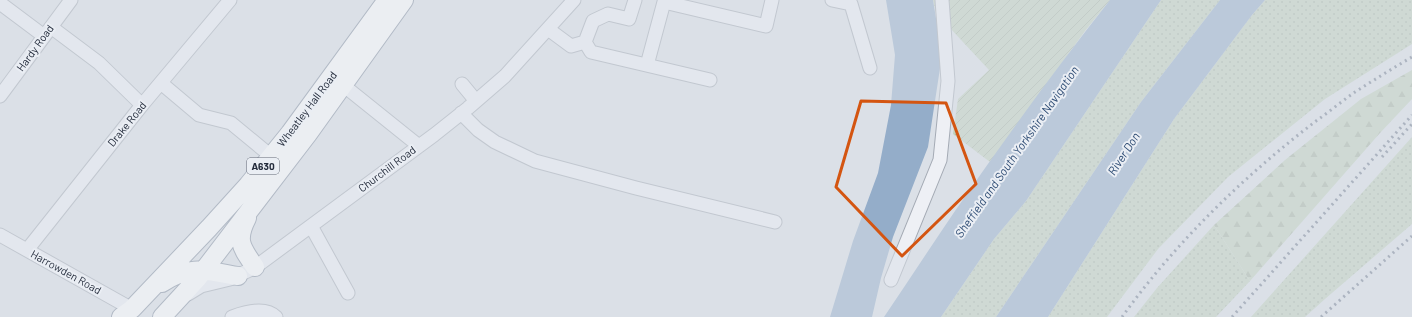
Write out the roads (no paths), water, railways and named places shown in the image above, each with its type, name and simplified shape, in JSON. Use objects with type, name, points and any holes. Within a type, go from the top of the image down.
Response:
[{"type":"highway","name":"Wheatley Hall Road","points":[[130,309],[209,228],[248,185],[290,133],[387,0]]},
{"type":"highway","name":"Wheatley Hall Road","points":[[162,317],[197,279],[254,205],[308,134],[404,0]]},
{"type":"highway","points":[[254,205],[244,223],[241,246],[255,267]]},
{"type":"highway","points":[[130,309],[171,277],[190,270],[203,270],[238,276]]},
{"type":"street","name":"Hardy Road","points":[[0,96],[71,0]]},
{"type":"street","name":"Drake Road","points":[[27,250],[142,105],[230,0]]},
{"type":"street","name":"Churchill Road","points":[[175,303],[201,286],[230,279],[255,267],[419,146],[462,113],[505,76],[574,0]]},
{"type":"street","points":[[585,42],[593,21],[608,14],[629,19],[635,0]]},
{"type":"street","points":[[648,65],[660,1],[766,26],[772,0]]},
{"type":"street","points":[[832,0],[852,4],[870,68]]},
{"type":"street","points":[[891,280],[940,160],[948,81],[942,0]]},
{"type":"street","points":[[0,3],[99,63],[142,105]]},
{"type":"street","points":[[548,29],[571,46],[585,42]]},
{"type":"street","points":[[585,42],[591,52],[710,80]]},
{"type":"street","points":[[161,83],[199,114],[231,123],[271,156]]},
{"type":"street","points":[[462,84],[476,101]]},
{"type":"street","points":[[343,85],[419,146]]},
{"type":"street","points":[[462,113],[478,130],[495,142],[535,161],[636,188],[775,222]]},
{"type":"street","points":[[311,226],[348,293]]},
{"type":"street","name":"Harrowden Road","points":[[0,235],[130,309]]},
{"type":"street","points":[[232,317],[247,312],[256,311],[271,313],[276,317]]},
{"type":"water","points":[[886,0],[933,0],[942,55],[928,147],[893,237],[872,317],[830,317],[853,241],[878,173],[891,105],[895,55]]},
{"type":"water","name":"Sheffield and South Yorkshire Navigation","points":[[1110,0],[1161,0],[1026,201],[994,239],[941,317],[884,317],[993,157],[1050,78]]},
{"type":"water","name":"River Don","points":[[1220,0],[1265,0],[1252,15],[1174,119],[1048,317],[996,317],[1141,102]]},
{"type":"railway","points":[[1122,317],[1143,289],[1188,237],[1262,165],[1350,95],[1412,57]]},
{"type":"railway","points":[[1232,317],[1412,115]]},
{"type":"railway","points":[[1382,157],[1412,124]]},
{"type":"railway","points":[[1321,317],[1412,236]]}]
